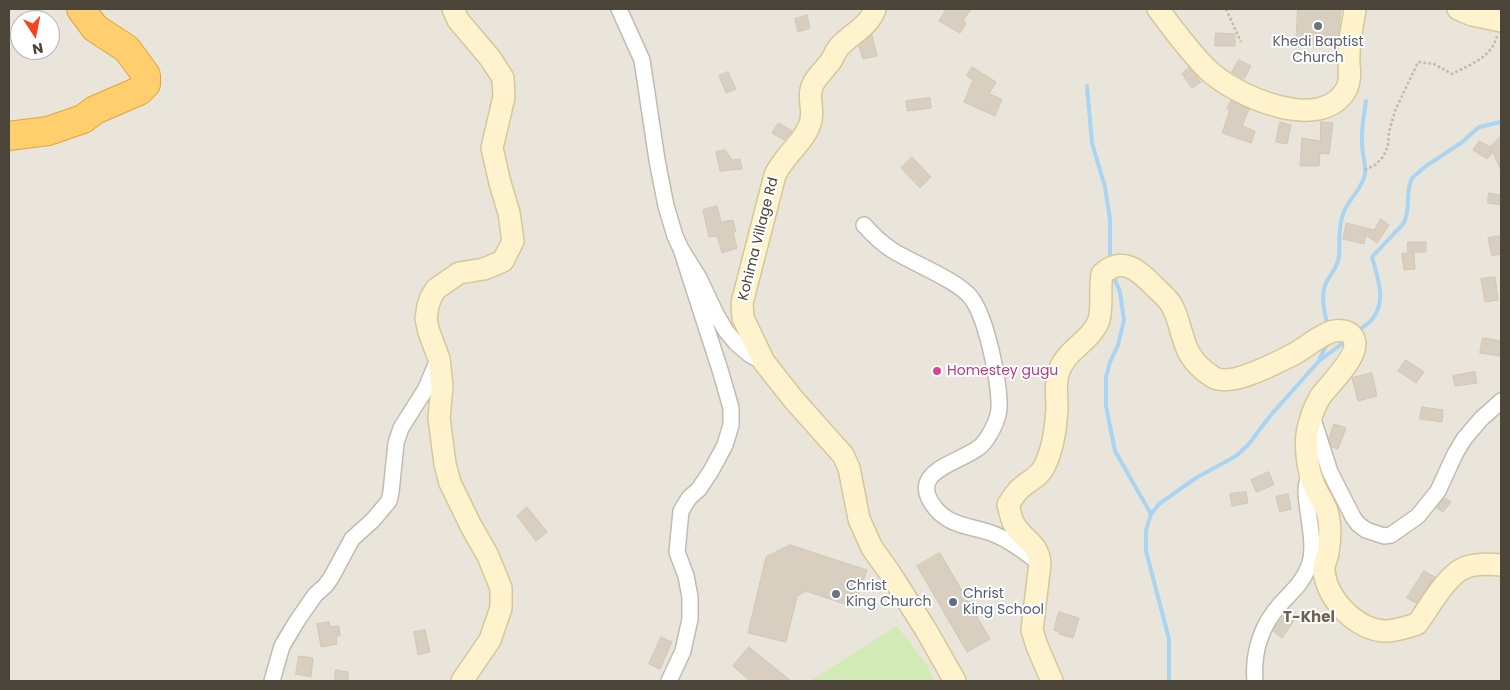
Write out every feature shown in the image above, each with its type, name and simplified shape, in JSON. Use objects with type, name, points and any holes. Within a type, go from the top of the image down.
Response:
[{"type":"highway","points":[[9,136],[48,131],[82,119],[95,110],[139,91],[146,84],[146,76],[127,49],[95,28],[81,9]]},
{"type":"main road","points":[[453,9],[458,20],[490,58],[503,78],[504,97],[492,148],[500,183],[510,213],[514,242],[502,261],[484,269],[459,273],[436,289],[430,297],[426,319],[428,332],[439,359],[442,386],[439,418],[450,483],[488,556],[501,588],[501,608],[490,640],[462,681]]},
{"type":"main road","name":"Kohima Village Rd","points":[[875,9],[872,17],[862,28],[839,46],[815,81],[809,95],[811,120],[804,135],[779,164],[774,175],[742,303],[743,318],[764,362],[794,400],[843,454],[849,468],[859,519],[872,548],[926,630],[955,681]]},
{"type":"main road","points":[[1158,9],[1206,69],[1219,80],[1266,104],[1292,109],[1314,110],[1327,107],[1337,100],[1346,88],[1351,74],[1349,55],[1355,9]]},
{"type":"main road","points":[[1458,9],[1472,15],[1495,20]]},
{"type":"main road","points":[[1052,681],[1032,630],[1040,563],[1039,553],[1013,524],[1008,505],[1013,496],[1043,470],[1050,455],[1057,409],[1058,373],[1062,363],[1071,351],[1093,330],[1099,320],[1102,274],[1110,267],[1124,266],[1135,268],[1170,303],[1189,353],[1206,373],[1217,379],[1230,380],[1240,378],[1294,354],[1331,333],[1347,331],[1352,335],[1355,347],[1341,372],[1320,397],[1306,438],[1313,483],[1328,513],[1330,530],[1324,570],[1330,593],[1351,616],[1367,626],[1386,631],[1417,624],[1453,576],[1463,568],[1484,564],[1501,564]]},
{"type":"street","points":[[619,9],[642,60],[666,206],[731,408],[731,426],[725,445],[711,471],[681,511],[677,552],[686,576],[690,597],[690,619],[683,651],[669,681]]},
{"type":"street","points":[[864,225],[880,242],[891,250],[949,281],[969,295],[974,302],[987,334],[998,395],[999,410],[997,419],[993,428],[979,447],[950,462],[930,476],[927,486],[931,502],[935,509],[948,521],[992,533],[1025,551],[1040,563]]},
{"type":"street","points":[[681,249],[699,278],[726,331],[736,343],[764,362]]},
{"type":"street","points":[[272,681],[282,646],[297,620],[315,595],[331,578],[352,539],[389,502],[396,443],[401,428],[425,390],[439,359]]},
{"type":"street","points":[[1312,416],[1330,472],[1353,517],[1366,530],[1384,536],[1391,535],[1418,516],[1438,491],[1455,454],[1464,440],[1481,419],[1501,401]]},
{"type":"street","points":[[1254,681],[1257,646],[1263,630],[1274,611],[1296,590],[1310,561],[1311,546],[1306,489],[1310,468]]},
{"type":"path","points":[[1226,9],[1241,42]]},
{"type":"path","points":[[1365,170],[1383,157],[1388,146],[1389,132],[1396,111],[1418,62],[1434,64],[1452,74],[1483,58],[1493,49],[1497,36],[1495,20]]},
{"type":"shaded area","points":[[9,9],[1501,9],[1501,681],[9,681]]},
{"type":"green space","points":[[897,626],[928,667],[934,681],[810,681]]},
{"type":"building","points":[[947,9],[971,9],[963,21],[966,23],[960,33],[939,21]]},
{"type":"building","name":"Khedi Baptist Church","points":[[1298,9],[1341,9],[1337,47],[1296,43]]},
{"type":"building","points":[[807,15],[810,28],[798,32],[795,19]]},
{"type":"building","points":[[1216,33],[1235,34],[1235,46],[1215,46]]},
{"type":"building","points":[[872,35],[877,56],[863,59],[859,46]]},
{"type":"building","points":[[1239,60],[1251,66],[1244,79],[1232,72]]},
{"type":"building","points":[[972,67],[996,82],[989,94],[1002,99],[995,116],[964,102],[973,80],[967,76]]},
{"type":"building","points":[[1189,68],[1201,82],[1192,88],[1182,74]]},
{"type":"building","points":[[728,72],[736,89],[726,93],[719,76]]},
{"type":"building","points":[[930,98],[931,108],[907,111],[906,101]]},
{"type":"building","points":[[1231,101],[1249,109],[1242,126],[1255,131],[1251,143],[1222,133],[1230,110],[1227,109]]},
{"type":"building","points":[[1280,122],[1291,125],[1287,144],[1276,142]]},
{"type":"building","points":[[1321,122],[1333,123],[1329,154],[1320,153],[1319,166],[1300,166],[1302,138],[1320,141]]},
{"type":"building","points":[[779,123],[792,131],[784,140],[772,133]]},
{"type":"building","points":[[1501,136],[1501,171],[1493,152],[1487,159],[1473,150],[1479,141],[1492,148],[1491,146]]},
{"type":"building","points":[[725,150],[732,160],[740,159],[742,169],[720,171],[716,152]]},
{"type":"building","points":[[912,157],[931,177],[920,188],[901,168]]},
{"type":"building","points":[[1489,193],[1501,195],[1501,205],[1488,203]]},
{"type":"building","points":[[717,206],[721,222],[733,220],[736,232],[733,232],[737,248],[722,253],[717,236],[709,237],[703,210]]},
{"type":"building","points":[[1381,219],[1389,225],[1377,243],[1366,235],[1364,244],[1343,239],[1346,223],[1374,230]]},
{"type":"building","points":[[1501,236],[1501,254],[1492,256],[1488,238]]},
{"type":"building","points":[[1408,242],[1426,242],[1426,252],[1408,252]]},
{"type":"building","points":[[1414,253],[1415,269],[1404,270],[1402,254]]},
{"type":"building","points":[[1495,277],[1498,300],[1485,302],[1481,279]]},
{"type":"building","points":[[1483,338],[1501,341],[1500,356],[1480,353]]},
{"type":"building","points":[[1406,360],[1424,372],[1416,383],[1398,371]]},
{"type":"building","points":[[1475,372],[1477,383],[1455,386],[1453,376]]},
{"type":"building","points":[[1372,373],[1377,396],[1358,401],[1352,378]]},
{"type":"building","points":[[1422,407],[1443,410],[1442,422],[1420,419]]},
{"type":"building","points":[[1334,424],[1346,428],[1338,449],[1332,447],[1329,439]]},
{"type":"building","points":[[1269,472],[1274,485],[1256,492],[1251,480]]},
{"type":"building","points":[[1246,492],[1248,503],[1232,506],[1230,494]]},
{"type":"building","points":[[1288,494],[1291,509],[1280,512],[1276,497]]},
{"type":"building","points":[[1445,498],[1451,502],[1443,512],[1437,508]]},
{"type":"building","points":[[527,507],[547,532],[536,541],[517,516]]},
{"type":"building","name":"Christ King Church","points":[[790,545],[867,570],[854,607],[806,591],[797,596],[786,642],[748,633],[766,557]]},
{"type":"building","name":"Christ King School","points":[[940,553],[990,639],[967,652],[917,566]]},
{"type":"building","points":[[1424,571],[1435,577],[1416,603],[1407,598]]},
{"type":"building","points":[[1289,609],[1298,615],[1282,638],[1273,631]]},
{"type":"building","points":[[1059,612],[1079,618],[1073,638],[1059,634],[1060,632],[1054,630]]},
{"type":"building","points":[[329,622],[330,627],[339,626],[340,636],[336,636],[337,644],[321,647],[317,624]]},
{"type":"building","points":[[425,630],[430,652],[418,655],[414,632]]},
{"type":"building","points":[[661,637],[672,642],[660,669],[649,664]]},
{"type":"building","points":[[749,647],[791,681],[750,681],[733,666]]},
{"type":"building","points":[[299,656],[313,658],[311,677],[296,674]]},
{"type":"building","points":[[336,670],[348,672],[348,681],[335,681]]},
{"type":"waterway","points":[[1087,86],[1092,143],[1105,187],[1110,219],[1110,262]]},
{"type":"waterway","points":[[1327,325],[1323,293],[1326,283],[1336,267],[1339,256],[1341,219],[1345,209],[1361,185],[1365,174],[1362,138],[1366,101]]},
{"type":"waterway","points":[[1358,331],[1370,322],[1379,304],[1380,288],[1372,257],[1404,223],[1412,178],[1426,166],[1461,143],[1479,127],[1501,122]]},
{"type":"waterway","points":[[1113,275],[1120,292],[1124,320],[1118,345],[1110,362],[1106,377],[1106,406],[1115,451],[1151,514]]},
{"type":"waterway","points":[[1169,681],[1169,639],[1146,551],[1146,530],[1151,514],[1159,504],[1196,478],[1236,456],[1248,445],[1270,416],[1319,361],[1347,340]]},
{"type":"waterway","points":[[1320,358],[1328,342]]},
{"type":"place","name":"Khedi Baptist Church","points":[[1318,26]]},
{"type":"place","name":"Homestey gugu","points":[[937,371]]},
{"type":"place","name":"Christ King Church","points":[[836,594]]},
{"type":"place","name":"Christ King School","points":[[953,602]]},
{"type":"district","name":"T-Khel","points":[[1309,618]]}]
